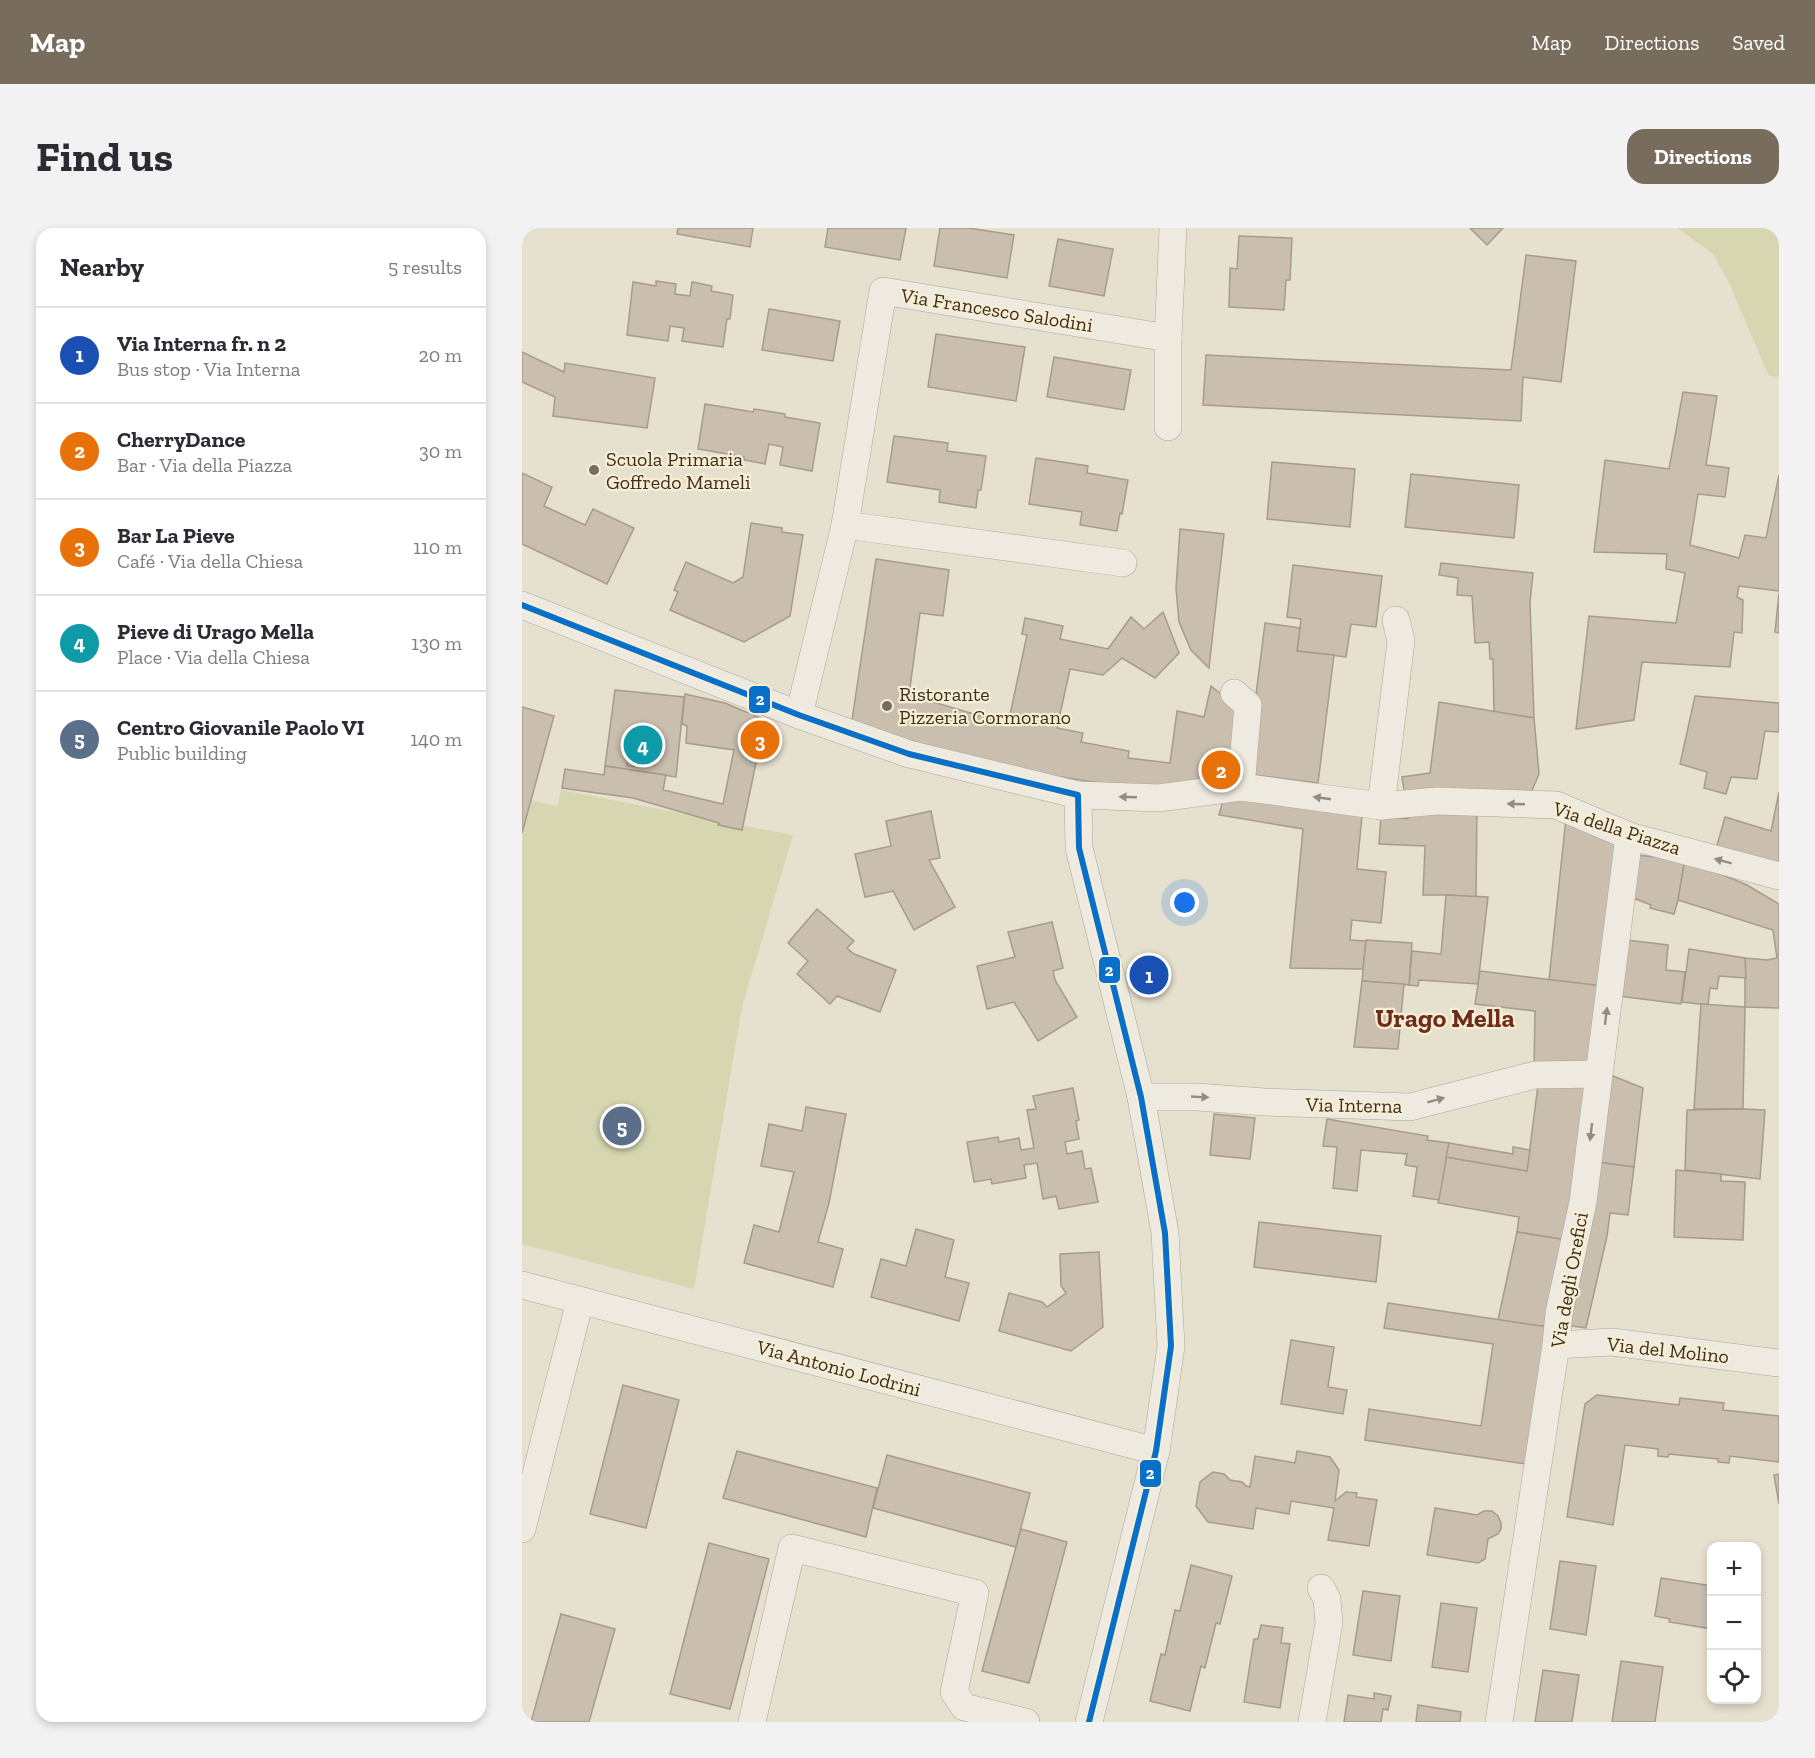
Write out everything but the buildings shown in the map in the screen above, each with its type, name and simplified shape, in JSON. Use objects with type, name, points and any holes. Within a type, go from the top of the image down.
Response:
[{"type":"street","points":[[1168,427],[1168,338],[1173,228]]},
{"type":"street","name":"Via Francesco Salodini","points":[[799,715],[845,525],[883,291],[1168,338]]},
{"type":"street","points":[[845,525],[1123,563]]},
{"type":"street","name":"Via della Piazza","points":[[522,604],[799,715],[909,754],[1078,795],[1159,798],[1241,787],[1381,806],[1437,801],[1556,805],[1629,836],[1779,876]]},
{"type":"street","points":[[1381,806],[1401,641],[1396,620]]},
{"type":"street","points":[[1234,693],[1248,705],[1241,787]]},
{"type":"street","points":[[1078,795],[1079,848],[1142,1096],[1165,1233],[1171,1346],[1156,1451],[1089,1722]]},
{"type":"street","name":"Via degli Orefici","points":[[1499,1722],[1556,1346],[1559,1313],[1583,1202],[1629,836]]},
{"type":"street","name":"Via Interna","points":[[1142,1096],[1410,1107],[1535,1075],[1598,1074]]},
{"type":"street","name":"Via Antonio Lodrini","points":[[522,1285],[1156,1451]]},
{"type":"street","points":[[522,1529],[580,1301]]},
{"type":"street","name":"Via del Molino","points":[[1556,1346],[1612,1342],[1779,1363]]},
{"type":"street","points":[[752,1722],[792,1548],[975,1593],[954,1692],[964,1707],[1026,1722]]},
{"type":"street","points":[[1312,1722],[1329,1623],[1327,1599],[1321,1588]]},
{"type":"green space","points":[[1678,228],[1779,228],[1779,377],[1769,376],[1730,285],[1713,254]]},
{"type":"green space","points":[[561,790],[793,835],[742,1007],[694,1289],[522,1244],[522,833],[530,800],[557,806]]},
{"type":"transit line","name":"2","points":[[522,605],[799,715],[909,754],[1078,795],[1079,848],[1141,1097],[1165,1233],[1171,1346],[1156,1451],[1089,1722]]},
{"type":"place","name":"Scuola Primaria Goffredo Mameli","points":[[594,470]]},
{"type":"place","name":"Ristorante Pizzeria Cormorano","points":[[887,706]]},
{"type":"place","name":"Bar La Pieve","points":[[760,740]]},
{"type":"place","name":"Pieve di Urago Mella","points":[[643,745]]},
{"type":"place","name":"CherryDance","points":[[1221,770]]},
{"type":"place","name":"Via Interna fr. n 2","points":[[1149,975]]},
{"type":"place","name":"Centro Giovanile Paolo VI","points":[[622,1126]]},
{"type":"district","name":"Urago Mella","points":[[1445,1018]]}]
